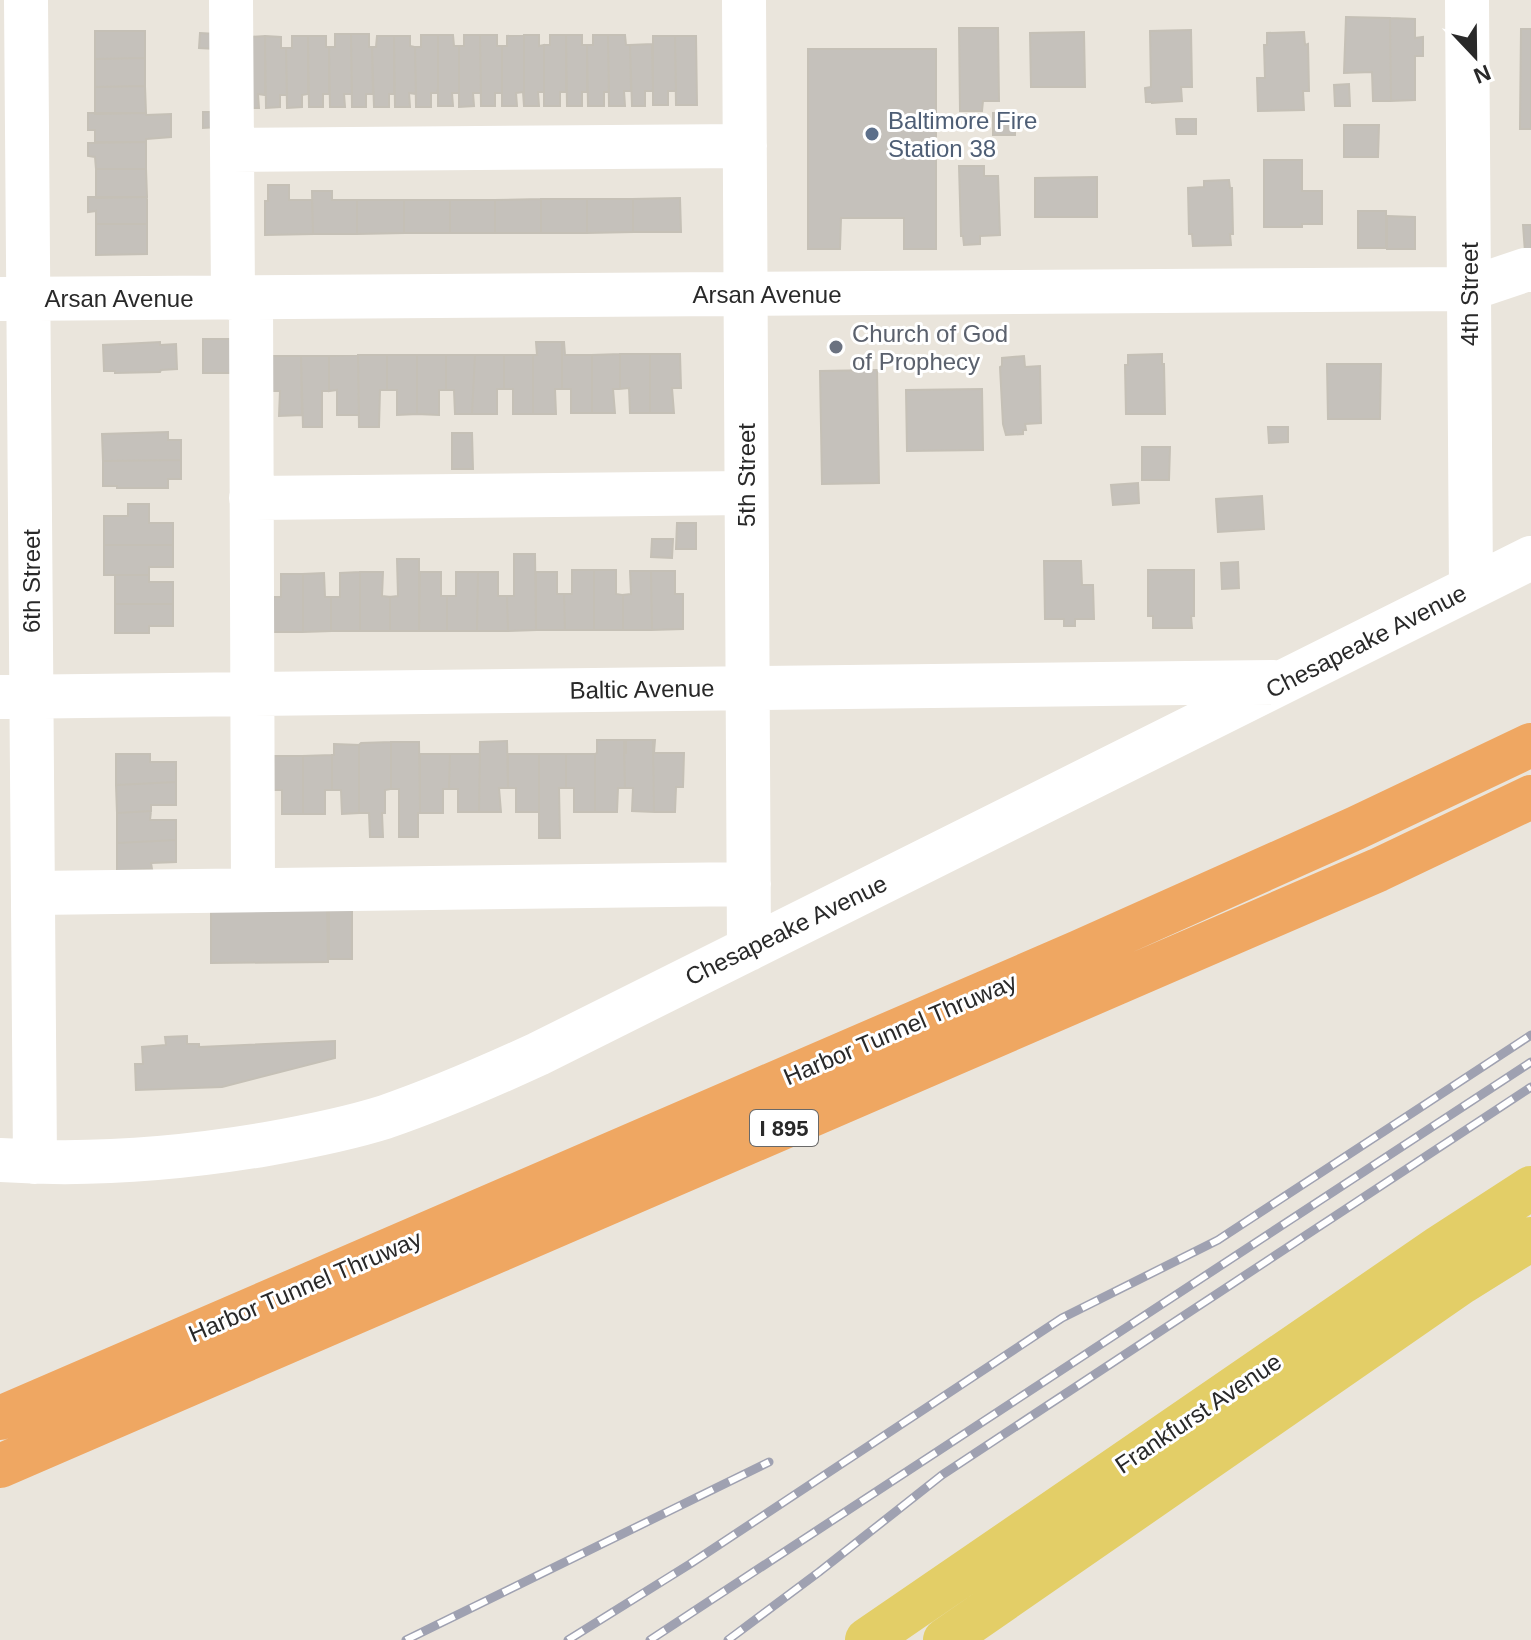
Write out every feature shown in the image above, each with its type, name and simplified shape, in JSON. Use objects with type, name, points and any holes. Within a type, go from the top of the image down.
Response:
[{"type":"highway","name":"Harbor Tunnel Thruway","points":[[8,1414],[1093,945],[1356,828],[1531,745]]},
{"type":"highway","name":"Harbor Tunnel Thruway","points":[[17,1459],[1308,901],[1531,797]]},
{"type":"main road","name":"Frankfurst Avenue","points":[[867,1640],[1440,1247],[1531,1188]]},
{"type":"main road","name":"Frankfurst Avenue","points":[[953,1638],[1462,1282],[1531,1239]]},
{"type":"main road","points":[[930,1597],[953,1638]]},
{"type":"street","name":"6th Street","points":[[18,1161],[34,893],[16,697],[14,299],[26,0]]},
{"type":"street","points":[[231,0],[232,150],[251,498],[253,890]]},
{"type":"street","name":"5th Street","points":[[744,0],[749,949]]},
{"type":"street","name":"4th Street","points":[[1467,0],[1471,588]]},
{"type":"street","points":[[232,150],[745,146]]},
{"type":"street","name":"Arsan Avenue","points":[[14,299],[1469,289],[1531,270]]},
{"type":"street","points":[[251,498],[746,493]]},
{"type":"street","name":"Chesapeake Avenue","points":[[18,1161],[112,1161],[214,1153],[310,1136],[384,1117],[466,1086],[538,1054],[1531,558]]},
{"type":"street","name":"Baltic Avenue","points":[[16,697],[1284,682]]},
{"type":"street","points":[[34,893],[749,884]]},
{"type":"building","points":[[1346,17],[1390,18],[1391,101],[1373,101],[1372,72],[1344,73]]},
{"type":"building","points":[[1390,18],[1415,19],[1415,38],[1423,37],[1423,56],[1415,56],[1415,100],[1391,101]]},
{"type":"building","points":[[959,28],[998,28],[999,101],[983,101],[982,111],[960,111]]},
{"type":"building","points":[[1521,29],[1531,29],[1531,129],[1520,129]]},
{"type":"building","points":[[1191,30],[1192,87],[1181,87],[1182,101],[1146,102],[1145,88],[1151,87],[1150,31]]},
{"type":"building","points":[[95,31],[145,31],[145,58],[95,59]]},
{"type":"building","points":[[1084,32],[1085,87],[1031,87],[1030,33]]},
{"type":"building","points":[[1304,32],[1305,45],[1308,44],[1309,91],[1303,91],[1304,110],[1258,111],[1257,78],[1265,78],[1264,45],[1267,45],[1267,33]]},
{"type":"building","points":[[200,33],[216,34],[216,49],[199,48]]},
{"type":"building","points":[[335,34],[351,34],[352,94],[344,94],[345,107],[330,107],[329,47],[335,47]]},
{"type":"building","points":[[351,34],[369,34],[369,47],[372,47],[373,94],[366,94],[366,107],[352,107]]},
{"type":"building","points":[[421,35],[438,35],[438,87],[437,93],[431,93],[431,107],[416,107],[415,47],[421,47]]},
{"type":"building","points":[[438,35],[453,35],[454,46],[459,46],[459,93],[452,93],[453,106],[438,106]]},
{"type":"building","points":[[464,35],[480,35],[481,93],[473,93],[474,106],[459,107],[459,46],[464,46]]},
{"type":"building","points":[[480,35],[497,35],[497,46],[502,46],[502,93],[495,93],[495,106],[481,106]]},
{"type":"building","points":[[524,35],[524,106],[523,92],[516,93],[517,106],[502,106],[502,46],[507,46],[507,36]]},
{"type":"building","points":[[524,35],[539,35],[539,46],[544,45],[544,92],[538,92],[539,106],[524,106]]},
{"type":"building","points":[[550,35],[566,35],[566,92],[560,92],[560,106],[544,106],[544,45],[550,45]]},
{"type":"building","points":[[566,35],[582,35],[582,45],[587,45],[587,92],[582,92],[582,106],[567,106]]},
{"type":"building","points":[[593,35],[608,35],[609,92],[604,92],[604,106],[588,106],[587,45],[593,45]]},
{"type":"building","points":[[608,35],[625,35],[626,45],[630,45],[631,91],[624,91],[625,106],[609,106]]},
{"type":"building","points":[[265,36],[265,95],[258,94],[259,108],[245,108],[250,37]]},
{"type":"building","points":[[265,36],[281,37],[281,48],[286,48],[287,95],[280,95],[280,107],[266,108]]},
{"type":"building","points":[[292,36],[308,36],[308,94],[302,95],[302,107],[287,108],[286,48],[292,48]]},
{"type":"building","points":[[308,36],[326,36],[326,47],[329,47],[329,94],[323,94],[323,107],[309,107]]},
{"type":"building","points":[[377,36],[394,36],[394,94],[389,94],[389,107],[374,107],[372,47],[376,47]]},
{"type":"building","points":[[394,36],[410,36],[410,46],[415,47],[416,94],[409,93],[410,107],[395,107]]},
{"type":"building","points":[[653,36],[675,36],[676,91],[668,91],[668,105],[653,105]]},
{"type":"building","points":[[675,36],[696,36],[697,105],[676,105]]},
{"type":"building","points":[[652,44],[653,91],[645,91],[645,106],[632,106],[630,45]]},
{"type":"building","name":"Baltimore Fire Station 38","points":[[808,49],[936,49],[936,249],[904,249],[904,218],[841,218],[840,249],[808,249]]},
{"type":"building","points":[[145,58],[145,86],[95,87],[95,59]]},
{"type":"building","points":[[1349,84],[1350,106],[1335,106],[1334,85]]},
{"type":"building","points":[[145,86],[146,113],[95,114],[95,87]]},
{"type":"building","points":[[203,112],[218,112],[218,127],[203,128]]},
{"type":"building","points":[[88,113],[171,114],[171,137],[146,139],[146,142],[95,142],[95,130],[88,130]]},
{"type":"building","points":[[993,113],[1015,113],[1015,135],[993,135]]},
{"type":"building","points":[[1176,119],[1196,119],[1196,134],[1177,134]]},
{"type":"building","points":[[1344,125],[1379,125],[1378,157],[1344,157]]},
{"type":"building","points":[[146,142],[146,169],[96,169],[95,157],[88,156],[88,143]]},
{"type":"building","points":[[1264,160],[1302,160],[1302,191],[1322,191],[1322,224],[1264,227]]},
{"type":"building","points":[[959,166],[984,166],[984,176],[998,176],[1000,235],[980,236],[980,244],[964,245],[961,236]]},
{"type":"building","points":[[96,169],[146,169],[147,197],[96,198]]},
{"type":"building","points":[[1097,177],[1097,217],[1035,217],[1035,178]]},
{"type":"building","points":[[1229,180],[1232,188],[1231,245],[1193,246],[1192,234],[1189,234],[1188,188],[1204,187],[1204,181]]},
{"type":"building","points":[[268,185],[289,185],[289,200],[312,200],[313,234],[265,235]]},
{"type":"building","points":[[312,191],[332,191],[332,200],[357,200],[357,234],[313,234]]},
{"type":"building","points":[[88,197],[147,197],[147,224],[96,224],[96,211],[88,212]]},
{"type":"building","points":[[680,198],[681,232],[633,232],[633,199]]},
{"type":"building","points":[[541,199],[587,199],[587,233],[541,233]]},
{"type":"building","points":[[541,199],[541,233],[495,233],[495,200]]},
{"type":"building","points":[[587,199],[633,199],[633,232],[587,233]]},
{"type":"building","points":[[357,200],[404,200],[404,233],[357,234]]},
{"type":"building","points":[[404,200],[450,200],[450,233],[404,233]]},
{"type":"building","points":[[450,200],[495,200],[495,233],[450,233]]},
{"type":"building","points":[[1358,211],[1386,211],[1386,248],[1358,248]]},
{"type":"building","points":[[1387,216],[1415,217],[1415,249],[1387,249]]},
{"type":"building","points":[[96,224],[147,224],[147,254],[96,255]]},
{"type":"building","points":[[1523,225],[1531,225],[1531,251],[1525,252]]},
{"type":"building","points":[[203,339],[234,339],[235,373],[203,373]]},
{"type":"building","points":[[160,342],[160,345],[176,344],[177,369],[160,372],[104,371],[103,345]]},
{"type":"building","points":[[536,342],[562,342],[562,389],[555,389],[556,414],[533,414],[533,355],[537,355]]},
{"type":"building","points":[[562,342],[565,355],[592,355],[592,413],[571,413],[571,389],[562,389]]},
{"type":"building","points":[[620,354],[620,389],[613,389],[615,413],[592,413],[592,355]]},
{"type":"building","points":[[620,354],[650,354],[650,413],[630,413],[629,388],[620,389]]},
{"type":"building","points":[[650,354],[680,354],[681,388],[672,388],[674,413],[650,413]]},
{"type":"building","points":[[1162,354],[1165,414],[1126,414],[1125,365],[1128,365],[1128,355]]},
{"type":"building","points":[[358,355],[359,415],[337,415],[337,390],[329,391],[329,356]]},
{"type":"building","points":[[358,355],[387,355],[387,390],[380,390],[379,427],[359,427]]},
{"type":"building","points":[[387,355],[417,355],[417,414],[397,415],[397,390],[387,390]]},
{"type":"building","points":[[417,355],[446,355],[446,390],[439,390],[439,415],[417,414]]},
{"type":"building","points":[[446,355],[475,355],[472,414],[455,414],[454,390],[446,390]]},
{"type":"building","points":[[475,355],[504,355],[504,389],[497,389],[497,414],[472,414]]},
{"type":"building","points":[[504,355],[533,355],[533,414],[513,414],[513,389],[504,389]]},
{"type":"building","points":[[272,356],[301,356],[302,415],[279,416],[280,391],[272,391]]},
{"type":"building","points":[[301,356],[329,356],[329,391],[322,391],[322,427],[303,427]]},
{"type":"building","points":[[1024,356],[1025,367],[1040,366],[1041,423],[1025,424],[1023,434],[1006,435],[1000,367],[1002,358]]},
{"type":"building","points":[[1327,364],[1381,364],[1380,419],[1328,419]]},
{"type":"building","points":[[877,370],[879,483],[822,484],[820,371]]},
{"type":"building","points":[[982,389],[983,450],[907,451],[906,390]]},
{"type":"building","points":[[1268,427],[1288,427],[1288,442],[1269,443]]},
{"type":"building","points":[[168,432],[168,440],[181,440],[181,460],[103,461],[102,434]]},
{"type":"building","points":[[452,433],[472,433],[473,469],[452,469]]},
{"type":"building","points":[[1142,447],[1170,447],[1169,480],[1142,480]]},
{"type":"building","points":[[181,460],[181,479],[168,479],[168,488],[103,486],[103,461]]},
{"type":"building","points":[[1138,483],[1139,503],[1113,505],[1111,485]]},
{"type":"building","points":[[1262,496],[1264,529],[1218,532],[1216,499]]},
{"type":"building","points":[[128,504],[149,504],[149,523],[173,523],[173,545],[104,545],[104,516],[128,516]]},
{"type":"building","points":[[677,523],[696,523],[696,549],[676,549]]},
{"type":"building","points":[[652,539],[673,539],[672,558],[651,557]]},
{"type":"building","points":[[104,545],[173,545],[173,567],[149,567],[149,575],[104,575]]},
{"type":"building","points":[[514,554],[535,554],[536,630],[508,631],[507,596],[514,596]]},
{"type":"building","points":[[397,559],[419,559],[419,631],[390,631],[390,597],[398,596]]},
{"type":"building","points":[[1044,561],[1081,561],[1082,585],[1093,585],[1094,619],[1075,619],[1075,626],[1064,626],[1064,619],[1045,619]]},
{"type":"building","points":[[1238,562],[1239,588],[1222,589],[1221,563]]},
{"type":"building","points":[[572,570],[594,570],[594,630],[565,630],[564,594],[572,594]]},
{"type":"building","points":[[594,570],[616,570],[616,594],[623,595],[623,630],[594,630]]},
{"type":"building","points":[[1148,570],[1194,570],[1192,628],[1153,628],[1153,616],[1148,616]]},
{"type":"building","points":[[630,571],[651,571],[652,630],[623,630],[623,595],[631,594]]},
{"type":"building","points":[[651,571],[675,571],[675,594],[683,594],[683,629],[652,630]]},
{"type":"building","points":[[360,572],[360,631],[331,631],[331,597],[340,597],[340,573]]},
{"type":"building","points":[[360,572],[383,572],[382,596],[390,597],[390,631],[360,631]]},
{"type":"building","points":[[420,572],[441,572],[441,596],[447,596],[447,631],[419,631]]},
{"type":"building","points":[[456,572],[478,572],[477,631],[447,631],[447,596],[456,596]]},
{"type":"building","points":[[478,572],[498,572],[498,596],[507,596],[508,631],[477,631]]},
{"type":"building","points":[[536,572],[557,572],[557,594],[564,594],[565,630],[536,630]]},
{"type":"building","points":[[324,573],[325,597],[331,597],[331,631],[303,632],[303,574]]},
{"type":"building","points":[[281,574],[303,574],[303,632],[273,632],[273,597],[281,597]]},
{"type":"building","points":[[115,575],[149,575],[149,582],[173,582],[173,604],[115,604]]},
{"type":"building","points":[[115,604],[173,604],[173,626],[149,626],[149,633],[115,633]]},
{"type":"building","points":[[597,740],[624,740],[625,788],[618,788],[617,812],[595,812]]},
{"type":"building","points":[[626,740],[653,740],[654,812],[632,811],[633,788],[625,788]]},
{"type":"building","points":[[653,740],[654,753],[684,753],[683,787],[676,787],[675,812],[654,812]]},
{"type":"building","points":[[507,741],[508,788],[499,788],[501,812],[479,812],[480,742]]},
{"type":"building","points":[[391,742],[391,789],[385,790],[383,837],[370,837],[369,813],[359,813],[359,745]]},
{"type":"building","points":[[391,742],[419,742],[418,837],[399,837],[399,789],[391,789]]},
{"type":"building","points":[[334,744],[359,745],[359,813],[342,814],[341,790],[332,790]]},
{"type":"building","points":[[116,754],[150,754],[150,762],[176,762],[176,782],[116,785]]},
{"type":"building","points":[[420,754],[450,754],[449,789],[443,789],[443,813],[420,813]]},
{"type":"building","points":[[450,754],[480,754],[479,812],[458,812],[458,789],[449,789]]},
{"type":"building","points":[[508,754],[539,754],[539,812],[516,812],[516,788],[508,788]]},
{"type":"building","points":[[539,754],[566,754],[566,788],[559,788],[560,838],[539,838]]},
{"type":"building","points":[[566,754],[595,754],[595,812],[574,812],[574,788],[566,788]]},
{"type":"building","points":[[332,755],[332,790],[325,790],[325,814],[303,814],[303,756]]},
{"type":"building","points":[[274,756],[303,756],[303,814],[282,814],[282,790],[274,790]]},
{"type":"building","points":[[176,782],[176,805],[151,805],[151,811],[117,813],[116,785]]},
{"type":"building","points":[[151,811],[150,820],[176,820],[176,840],[117,843],[117,813]]},
{"type":"building","points":[[176,840],[176,862],[151,863],[152,869],[117,871],[117,843]]},
{"type":"building","points":[[211,901],[327,901],[328,962],[211,963]]},
{"type":"building","points":[[352,903],[352,959],[329,959],[329,904]]},
{"type":"building","points":[[187,1036],[187,1044],[199,1044],[199,1047],[335,1041],[335,1058],[222,1087],[136,1090],[135,1064],[143,1064],[142,1047],[166,1045],[165,1037]]},
{"type":"railway","points":[[568,1640],[690,1564],[1062,1318],[1218,1240],[1531,1035]]},
{"type":"railway","points":[[650,1640],[1531,1062]]},
{"type":"railway","points":[[728,1640],[942,1475],[1531,1087]]},
{"type":"railway","points":[[406,1640],[769,1462]]},
{"type":"place","name":"Baltimore Fire Station 38","points":[[872,134]]},
{"type":"place","name":"Church of God of Prophecy","points":[[836,347]]}]
